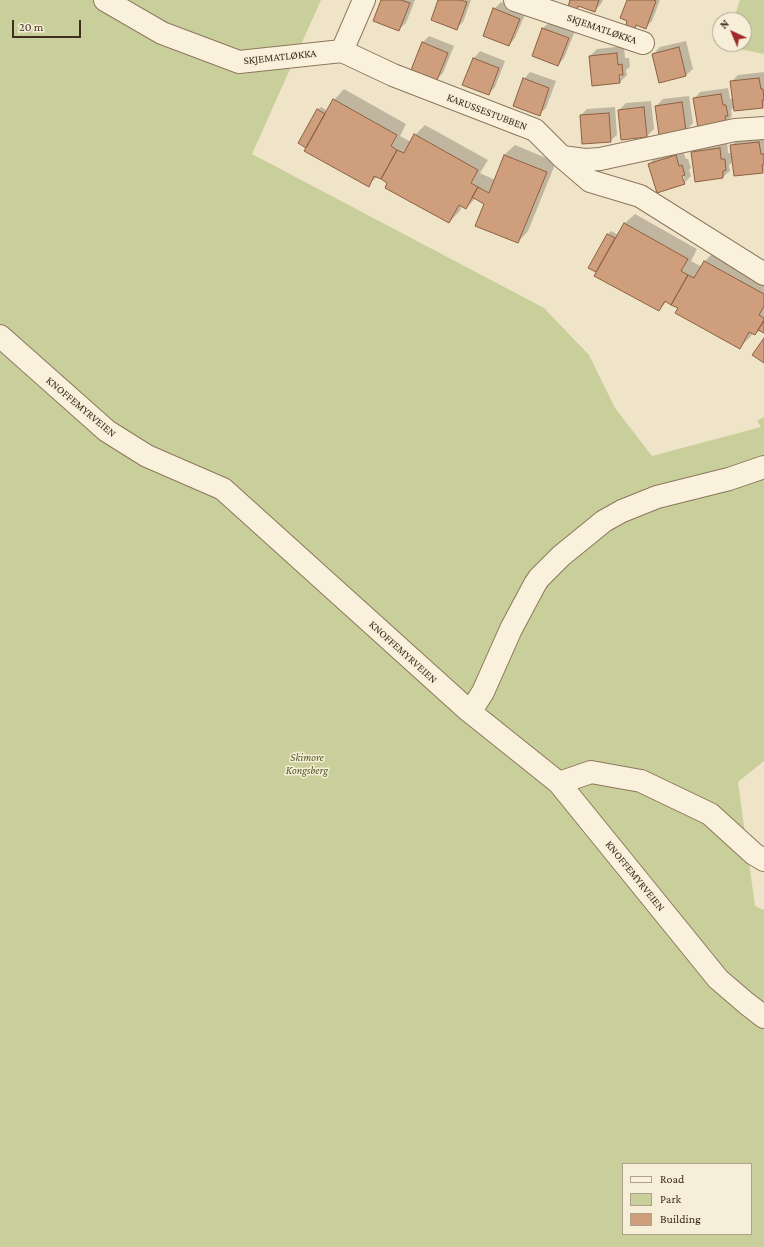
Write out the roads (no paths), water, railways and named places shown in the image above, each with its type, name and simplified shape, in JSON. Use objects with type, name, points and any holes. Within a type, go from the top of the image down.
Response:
[{"type":"street","name":"SKJEMATLØKKA","points":[[105,0],[162,33],[239,62],[342,51]]},
{"type":"street","points":[[342,51],[364,0]]},
{"type":"street","name":"SKJEMATLØKKA","points":[[515,0],[643,43]]},
{"type":"street","name":"KARUSSESTUBBEN","points":[[342,51],[393,76],[535,130],[562,157],[590,181],[640,196],[764,274]]},
{"type":"street","points":[[562,157],[585,160],[600,159],[735,130],[764,128]]},
{"type":"street","name":"KNOFFEMYRVEIEN","points":[[0,336],[107,431],[147,456],[223,489],[469,711],[559,783],[718,979],[764,1016]]},
{"type":"street","points":[[469,711],[474,706],[482,692],[511,629],[534,584],[561,556],[612,515],[657,497],[729,479],[764,467]]},
{"type":"street","points":[[559,783],[591,772],[641,780],[710,814],[754,854],[764,860]]},
{"type":"park label","name":"Skimore Kongsberg","points":[[307,764]]}]
